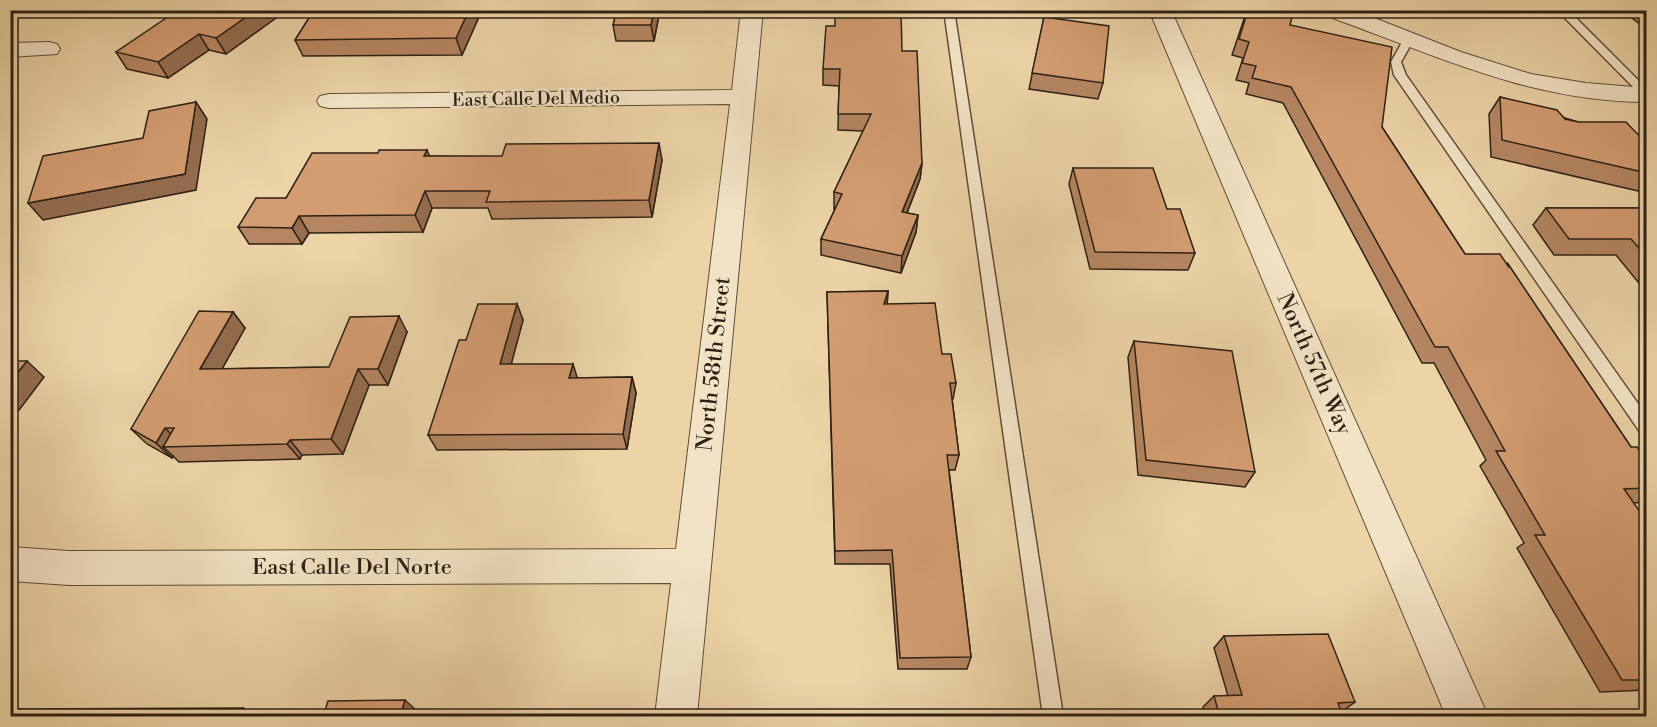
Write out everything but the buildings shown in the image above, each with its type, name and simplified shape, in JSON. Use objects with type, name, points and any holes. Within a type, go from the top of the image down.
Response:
[{"type":"street","name":"North 58th Street","points":[[676,717],[752,10]]},
{"type":"street","name":"North 57th Way","points":[[1160,10],[1467,717]]},
{"type":"street","points":[[1332,10],[1444,53],[1528,80],[1639,94],[1647,119]]},
{"type":"street","points":[[10,50],[49,50]]},
{"type":"street","name":"East Calle Del Medio","points":[[329,100],[743,97]]},
{"type":"street","name":"East Calle Del Norte","points":[[10,564],[69,568],[693,566]]},
{"type":"lane","points":[[949,10],[1053,717]]},
{"type":"lane","points":[[1562,10],[1639,94]]},
{"type":"lane","points":[[1409,39],[1396,62],[1400,75],[1647,427]]}]
